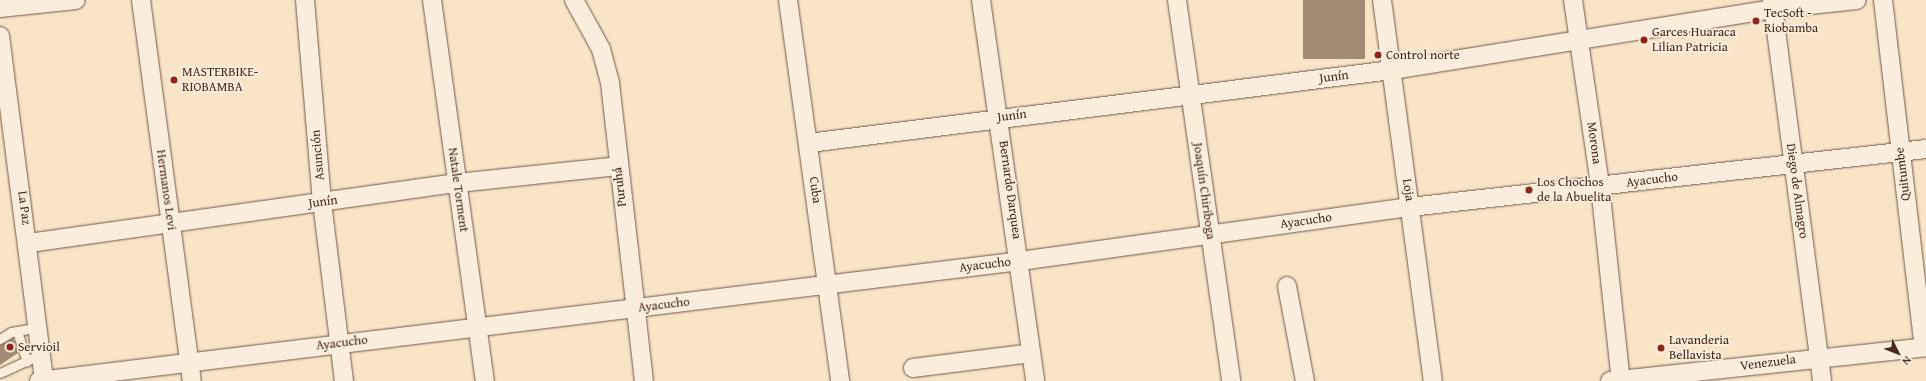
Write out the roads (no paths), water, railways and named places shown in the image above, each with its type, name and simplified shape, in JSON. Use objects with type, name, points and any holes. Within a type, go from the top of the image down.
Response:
[{"type":"street","points":[[0,7],[6,0]]},
{"type":"street","points":[[0,7],[76,0]]},
{"type":"street","name":"Hermanos Levi","points":[[141,0],[192,381]]},
{"type":"street","name":"Asunción","points":[[305,0],[322,202],[344,381]]},
{"type":"street","name":"Natale Torment","points":[[432,0],[485,381]]},
{"type":"street","name":"Puruhá","points":[[574,0],[601,49],[610,83],[618,166],[644,381]]},
{"type":"street","name":"Cuba","points":[[788,0],[809,142],[840,381]]},
{"type":"street","name":"Bernardo Darquea","points":[[981,0],[1020,261],[1035,381]]},
{"type":"street","name":"Joaquín Chiriboga","points":[[1177,0],[1231,381]]},
{"type":"street","name":"Loja","points":[[1382,0],[1433,381]]},
{"type":"street","name":"Morona","points":[[1573,0],[1600,186],[1617,381]]},
{"type":"street","name":"Junín","points":[[809,142],[999,117],[1392,70],[1580,42],[1773,4],[1857,0]]},
{"type":"street","name":"Quitumbe","points":[[1883,0],[1900,152],[1925,347]]},
{"type":"street","name":"Diego de Almagro","points":[[1773,4],[1822,381]]},
{"type":"street","name":"La Paz","points":[[0,36],[29,243],[38,327],[34,358],[42,380]]},
{"type":"street","name":"Ayacucho","points":[[42,380],[1020,261],[1410,207],[1793,163],[1926,150]]},
{"type":"street","name":"Junín","points":[[29,243],[457,183],[618,166]]},
{"type":"street","points":[[1287,286],[1305,381]]},
{"type":"street","name":"Venezuela","points":[[1617,381],[1818,357],[1925,347]]},
{"type":"street","points":[[913,368],[1031,353]]},
{"type":"lane","points":[[0,338],[17,331],[38,327]]},
{"type":"lane","points":[[0,373],[34,358],[17,331]]},
{"type":"place","name":"TecSoft - Riobamba","points":[[1756,21]]},
{"type":"place","name":"Garces Huaraca Lilian Patricia","points":[[1644,40]]},
{"type":"place","name":"Control norte","points":[[1378,55]]},
{"type":"place","name":"MASTERBIKE- RIOBAMBA","points":[[174,80]]},
{"type":"place","name":"Los Chochos de la Abuelita","points":[[1529,190]]},
{"type":"place","name":"Servioil","points":[[10,347]]},
{"type":"place","name":"Lavanderia Bellavista","points":[[1661,348]]}]
